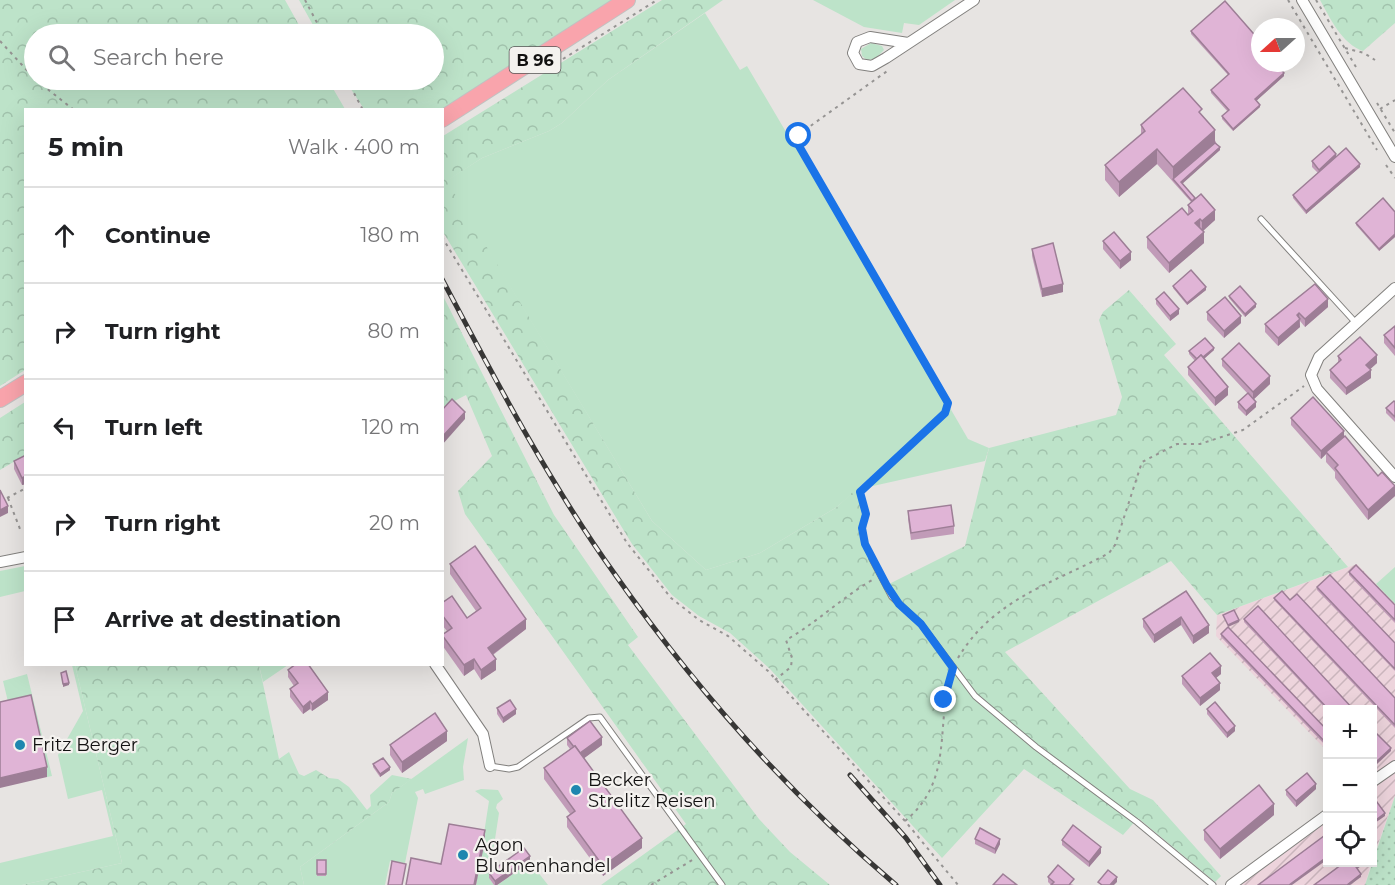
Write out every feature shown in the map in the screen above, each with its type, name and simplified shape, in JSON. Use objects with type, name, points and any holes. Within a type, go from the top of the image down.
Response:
[{"type":"main road","name":"B 96","points":[[444,118],[627,0]]},
{"type":"main road","points":[[0,399],[24,384]]},
{"type":"street","points":[[908,43],[870,37],[857,42],[853,53],[859,64],[872,66],[908,43],[974,0]]},
{"type":"street","points":[[1302,0],[1395,157]]},
{"type":"street","points":[[1395,288],[1315,363],[1312,381],[1395,477]]},
{"type":"street","points":[[0,562],[24,557]]},
{"type":"street","points":[[436,666],[483,734],[490,766]]},
{"type":"street","points":[[1377,779],[1395,766]]},
{"type":"street","points":[[1237,883],[1323,818]]},
{"type":"lane","points":[[1262,219],[1356,323]]},
{"type":"lane","points":[[873,559],[892,597],[921,624],[975,696],[1027,740],[1137,822],[1213,885]]},
{"type":"lane","points":[[490,766],[509,769],[518,766],[589,718],[600,717],[722,885]]},
{"type":"path","points":[[305,0],[318,24]]},
{"type":"path","points":[[1288,0],[1377,151]]},
{"type":"path","points":[[1316,0],[1358,72]]},
{"type":"path","points":[[0,40],[24,67]]},
{"type":"path","points":[[1345,48],[1364,53],[1375,60]]},
{"type":"path","points":[[873,559],[863,536],[866,514],[860,492],[945,413],[948,403],[798,141],[802,132],[890,69]]},
{"type":"path","points":[[49,90],[71,108]]},
{"type":"path","points":[[352,90],[362,108]]},
{"type":"path","points":[[1374,99],[1395,133]]},
{"type":"path","points":[[1380,109],[1395,100]]},
{"type":"path","points":[[1383,160],[1395,178]]},
{"type":"path","points":[[444,240],[627,543],[648,571],[671,598],[699,620],[738,643],[775,680],[905,821],[958,885]]},
{"type":"path","points":[[905,821],[922,807],[932,790],[942,748],[944,700],[953,668],[975,632],[999,612],[1036,587],[1109,553],[1115,544],[1139,468],[1148,457],[1178,444],[1200,444],[1243,430],[1312,381]]},
{"type":"path","points":[[2,501],[24,489]]},
{"type":"path","points":[[8,498],[20,529]]},
{"type":"path","points":[[775,680],[791,667],[792,658],[786,640],[818,622],[837,602],[881,575]]},
{"type":"path","points":[[651,885],[701,854]]},
{"type":"shaded area","points":[[1357,564],[1395,604],[1395,796],[1377,847],[1377,705],[1323,705],[1323,747],[1216,636],[1217,615]]},
{"type":"shaded area","points":[[1323,825],[1323,867],[1370,867],[1365,885],[1241,885]]},
{"type":"green space","points":[[0,0],[285,0],[298,24],[24,24],[24,90],[334,90],[344,108],[24,108],[24,371],[0,386]]},
{"type":"green space","points":[[299,0],[615,0],[444,109],[363,108],[352,90],[444,90],[444,24],[312,24]]},
{"type":"green space","points":[[662,0],[723,0],[608,80],[562,123],[549,131],[482,158],[447,181],[652,521],[706,570],[760,553],[837,507],[859,486],[858,497],[863,514],[861,536],[883,587],[965,546],[989,448],[1116,415],[1122,397],[1099,320],[1103,312],[1129,290],[1176,344],[1164,355],[1348,567],[1217,615],[1171,561],[1005,652],[1130,789],[1153,800],[1221,876],[1215,882],[1138,818],[1123,835],[1024,769],[942,858],[770,669],[730,633],[699,616],[672,595],[632,544],[444,234],[444,135]]},
{"type":"green space","points":[[813,0],[955,0],[919,25],[904,23],[902,33],[864,27]]},
{"type":"green space","points":[[1320,0],[1395,0],[1395,23],[1363,51],[1343,37]]},
{"type":"green space","points":[[705,13],[740,70],[747,66],[789,137],[801,129],[796,148],[946,403],[944,411],[837,507],[760,553],[706,570],[652,521],[446,181],[482,158],[549,131],[562,123],[608,80]]},
{"type":"green space","points":[[871,43],[882,46],[884,50],[875,59],[867,60],[862,56],[861,49]]},
{"type":"green space","points":[[444,298],[554,515],[638,637],[628,645],[759,819],[790,852],[830,885],[601,885],[686,824],[465,514],[458,491],[492,456],[466,395],[444,406]]},
{"type":"green space","points":[[24,403],[24,456],[0,470],[0,418]]},
{"type":"green space","points":[[950,408],[968,439],[989,448],[985,461],[864,488]]},
{"type":"green space","points":[[24,566],[24,591],[0,597],[0,571]]},
{"type":"green space","points":[[1395,567],[1395,604],[1376,584]]},
{"type":"green space","points":[[72,666],[75,666],[122,863],[22,885],[0,885],[0,863],[113,836],[102,790],[68,799],[58,755],[83,711]]},
{"type":"green space","points":[[75,666],[259,666],[279,759],[289,752],[299,774],[304,776],[316,770],[329,778],[338,779],[349,787],[367,810],[371,806],[370,795],[392,775],[412,779],[392,793],[389,802],[300,867],[304,885],[22,885],[122,863]]},
{"type":"green space","points":[[259,666],[287,666],[263,682]]},
{"type":"green space","points":[[27,674],[52,776],[47,777],[31,705],[10,710],[3,681]]},
{"type":"green space","points":[[468,738],[463,767],[464,780],[425,794],[423,789],[415,792],[418,798],[405,863],[390,861],[385,885],[304,885],[300,867],[389,802],[392,793]]},
{"type":"green space","points":[[498,790],[503,799],[496,808],[499,813],[489,878],[494,885],[476,885],[489,801],[475,791]]},
{"type":"green space","points":[[1395,796],[1395,885],[1365,885],[1371,867],[1377,867],[1377,849]]},
{"type":"green space","points":[[530,862],[548,885],[497,885]]},
{"type":"building","points":[[1225,1],[1251,31],[1251,72],[1284,73],[1255,99],[1260,105],[1233,129],[1222,116],[1229,110],[1211,90],[1229,74],[1191,31]]},
{"type":"building","points":[[1183,88],[1202,109],[1199,112],[1215,130],[1173,167],[1157,149],[1119,182],[1105,165],[1145,131],[1141,125]]},
{"type":"building","points":[[1215,143],[1220,147],[1181,182],[1195,198],[1192,201],[1173,179]]},
{"type":"building","points":[[1329,146],[1336,154],[1319,170],[1312,161]]},
{"type":"building","points":[[1346,148],[1360,164],[1306,211],[1293,195]]},
{"type":"building","points":[[1201,194],[1215,210],[1202,221],[1200,219],[1195,223],[1204,232],[1169,263],[1147,237],[1182,208],[1188,215],[1193,211],[1188,205]]},
{"type":"building","points":[[1383,198],[1395,212],[1395,234],[1379,249],[1356,223]]},
{"type":"building","points":[[1114,232],[1131,252],[1120,261],[1103,241]]},
{"type":"building","points":[[1053,243],[1063,284],[1042,289],[1032,249]]},
{"type":"building","points":[[1191,270],[1206,287],[1187,303],[1173,286]]},
{"type":"building","points":[[1315,284],[1328,299],[1305,319],[1299,313],[1297,315],[1300,319],[1278,338],[1265,324]]},
{"type":"building","points":[[1240,286],[1256,304],[1245,314],[1229,296]]},
{"type":"building","points":[[1164,292],[1179,309],[1170,316],[1156,299]]},
{"type":"building","points":[[1225,297],[1241,316],[1224,331],[1207,312]]},
{"type":"building","points":[[1395,326],[1395,348],[1384,335]]},
{"type":"building","points":[[1360,337],[1377,355],[1366,365],[1371,370],[1346,388],[1330,370],[1341,360],[1338,356]]},
{"type":"building","points":[[1205,338],[1214,348],[1197,359],[1189,351]]},
{"type":"building","points":[[1239,343],[1270,376],[1253,392],[1222,359]]},
{"type":"building","points":[[1201,355],[1228,387],[1215,398],[1188,367]]},
{"type":"building","points":[[1248,393],[1256,402],[1246,411],[1238,402]]},
{"type":"building","points":[[1313,397],[1344,431],[1321,451],[1291,418]]},
{"type":"building","points":[[452,399],[465,412],[444,435],[444,408]]},
{"type":"building","points":[[1395,402],[1395,417],[1386,408]]},
{"type":"building","points":[[1345,436],[1378,476],[1382,472],[1395,486],[1368,510],[1335,468],[1338,465],[1326,452]]},
{"type":"building","points":[[24,456],[24,477],[22,478],[14,461]]},
{"type":"building","points":[[0,490],[8,506],[0,510]]},
{"type":"building","points":[[951,505],[954,526],[911,533],[908,511]]},
{"type":"building","points":[[475,546],[526,619],[488,648],[496,659],[481,670],[474,659],[464,665],[444,638],[444,634],[452,628],[444,618],[444,602],[452,596],[467,618],[481,608],[450,564]]},
{"type":"building","points":[[1356,565],[1395,605],[1395,620],[1349,572]]},
{"type":"building","points":[[1330,575],[1395,643],[1395,669],[1317,587]]},
{"type":"building","points":[[1186,591],[1209,625],[1193,636],[1181,617],[1154,635],[1143,619]]},
{"type":"building","points":[[1282,591],[1290,600],[1297,594],[1395,698],[1395,725],[1377,705],[1274,598]]},
{"type":"building","points":[[1258,606],[1349,705],[1324,705],[1244,619]]},
{"type":"building","points":[[1234,610],[1239,620],[1228,625],[1223,615]]},
{"type":"building","points":[[1228,627],[1323,726],[1323,740],[1221,634]]},
{"type":"building","points":[[1210,653],[1221,666],[1212,673],[1220,683],[1200,698],[1182,676]]},
{"type":"building","points":[[293,666],[309,666],[328,692],[312,704],[310,701],[303,707],[290,689],[298,683],[288,670]]},
{"type":"building","points":[[66,671],[69,683],[63,684],[61,673]]},
{"type":"building","name":"Fritz Berger","points":[[31,695],[47,767],[0,778],[0,702]]},
{"type":"building","points":[[510,700],[516,709],[503,718],[497,708]]},
{"type":"building","points":[[1215,702],[1235,726],[1227,733],[1207,709]]},
{"type":"building","points":[[435,713],[447,731],[402,762],[390,745]]},
{"type":"building","points":[[590,721],[602,737],[580,753],[567,738]]},
{"type":"building","points":[[1377,734],[1391,748],[1377,761]]},
{"type":"building","points":[[575,746],[642,838],[603,866],[567,817],[575,811],[544,768]]},
{"type":"building","points":[[383,758],[390,767],[380,774],[373,764]]},
{"type":"building","points":[[1307,773],[1316,784],[1296,801],[1286,790]]},
{"type":"building","points":[[1259,785],[1274,804],[1220,849],[1204,830]]},
{"type":"building","points":[[1377,802],[1385,813],[1377,819]]},
{"type":"building","name":"Agon Blumenhandel","points":[[449,824],[485,830],[474,885],[406,885],[411,858],[441,864]]},
{"type":"building","points":[[1073,825],[1101,847],[1089,862],[1062,840]]},
{"type":"building","points":[[980,828],[1000,839],[995,849],[975,839]]},
{"type":"building","points":[[1323,837],[1323,860],[1289,885],[1258,885]]},
{"type":"building","points":[[524,848],[530,856],[495,881],[489,873]]},
{"type":"building","points":[[317,860],[326,860],[326,874],[317,874]]},
{"type":"building","points":[[392,861],[406,864],[402,885],[388,885]]},
{"type":"building","points":[[1058,865],[1074,879],[1069,885],[1051,885],[1054,882],[1048,877]]},
{"type":"building","points":[[1338,867],[1356,867],[1361,874],[1347,885],[1314,885]]},
{"type":"building","points":[[1108,870],[1117,877],[1110,885],[1102,885],[1098,882]]},
{"type":"building","points":[[1003,874],[1017,885],[993,885]]},
{"type":"railway","points":[[444,283],[502,392],[545,466],[590,538],[645,615],[710,698],[781,777],[896,885]]},
{"type":"railway","points":[[850,775],[906,838],[940,885]]},
{"type":"place","name":"Fritz Berger","points":[[20,745]]},
{"type":"place","name":"Becker Strelitz Reisen","points":[[576,790]]},
{"type":"place","name":"Agon Blumenhandel","points":[[463,855]]},
{"type":"route","points":[[799,136],[799,146],[947,398],[948,408],[945,413],[862,487],[860,492],[866,514],[862,528],[865,544],[892,597],[921,624],[953,668],[944,700]]}]
